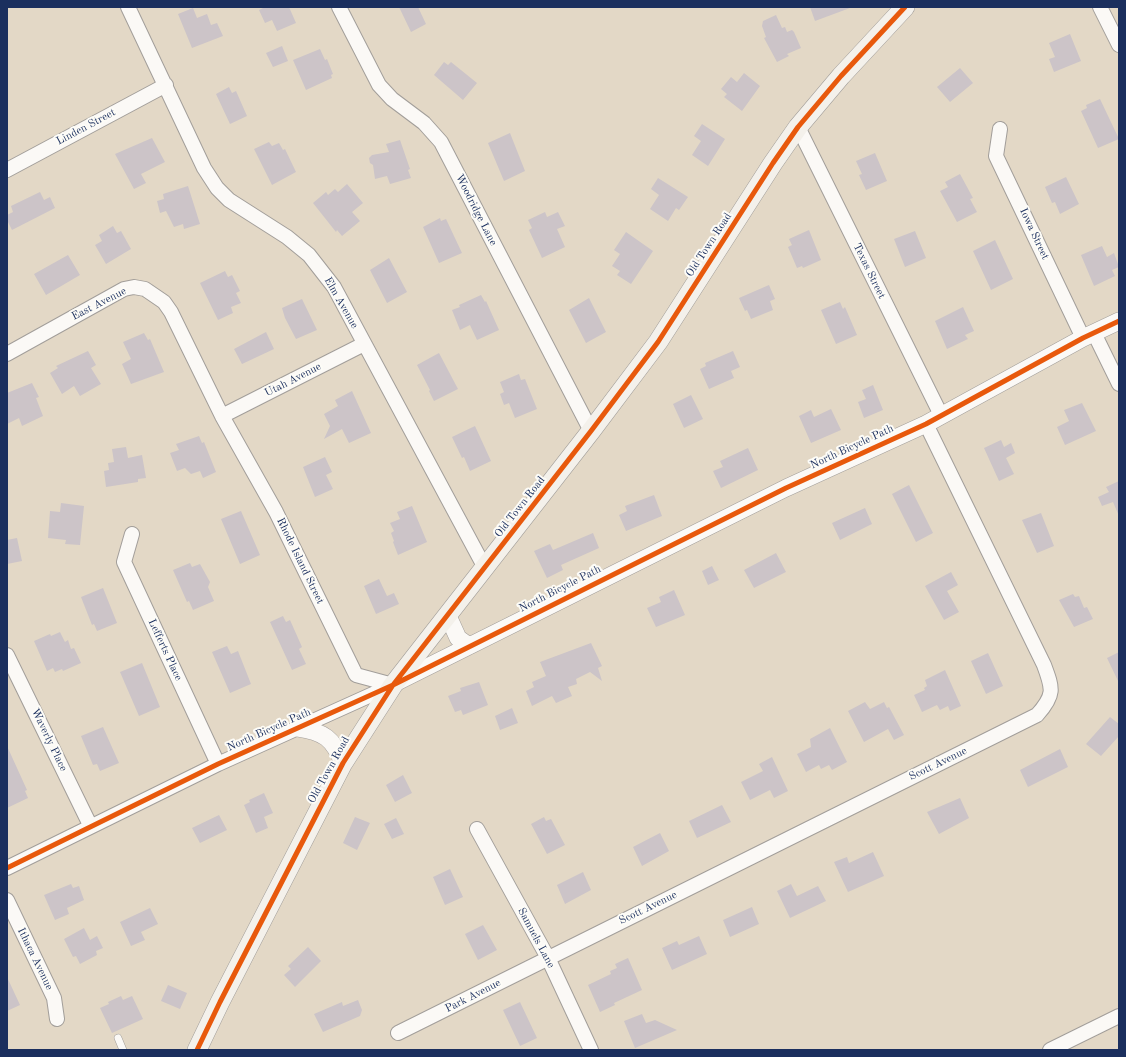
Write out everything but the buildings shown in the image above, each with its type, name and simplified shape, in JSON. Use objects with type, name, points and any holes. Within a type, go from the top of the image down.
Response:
[{"type":"main road","name":"Old Town Road","points":[[197,1050],[227,988],[343,763],[393,685],[591,431],[658,342],[773,163],[798,127],[841,76],[905,7]]},
{"type":"street","name":"Elm Avenue","points":[[128,7],[204,168],[217,188],[229,200],[287,237],[309,255],[334,287],[485,568]]},
{"type":"street","name":"Woodridge Lane","points":[[339,7],[379,86],[392,99],[424,123],[441,142],[591,431]]},
{"type":"street","points":[[1100,7],[1119,45]]},
{"type":"street","name":"Linden Street","points":[[7,170],[166,85]]},
{"type":"street","name":"Texas Street","points":[[798,127],[941,415]]},
{"type":"street","name":"Iowa Street","points":[[1000,129],[996,156],[1088,335],[1119,384]]},
{"type":"street","name":"East Avenue","points":[[7,354],[124,289],[134,287],[145,289],[164,302],[222,416]]},
{"type":"street","name":"North Bicycle Path","points":[[7,868],[90,825],[218,764],[393,685],[786,488],[926,424],[1088,335],[1119,321]]},
{"type":"street","name":"Utah Avenue","points":[[222,416],[364,344]]},
{"type":"street","name":"Rhode Island Street","points":[[222,416],[276,512],[356,675],[393,685]]},
{"type":"street","name":"Scott Avenue","points":[[548,958],[1037,715],[1049,702],[1051,685],[1044,665],[926,424]]},
{"type":"street","name":"Lefferts Place","points":[[132,534],[124,562],[218,764]]},
{"type":"street","points":[[448,616],[458,638],[469,646]]},
{"type":"street","name":"Waverly Place","points":[[7,655],[90,825]]},
{"type":"street","points":[[298,728],[321,733],[328,738],[337,748],[343,763]]},
{"type":"street","name":"Samuels Lane","points":[[477,829],[548,958],[591,1050]]},
{"type":"street","name":"Ithaca Avenue","points":[[7,900],[54,998],[57,1019]]},
{"type":"street","name":"Park Avenue","points":[[398,1033],[548,958]]},
{"type":"street","points":[[1050,1050],[1119,1016]]},
{"type":"lane","points":[[118,1038],[123,1050]]},
{"type":"cycle path","points":[[197,1050],[220,1002],[343,763],[393,685],[591,431],[658,342],[773,163],[798,127],[841,76],[905,7]]},
{"type":"cycle path","points":[[7,868],[218,764],[393,685],[786,488],[926,424],[1083,338],[1119,321]]}]
